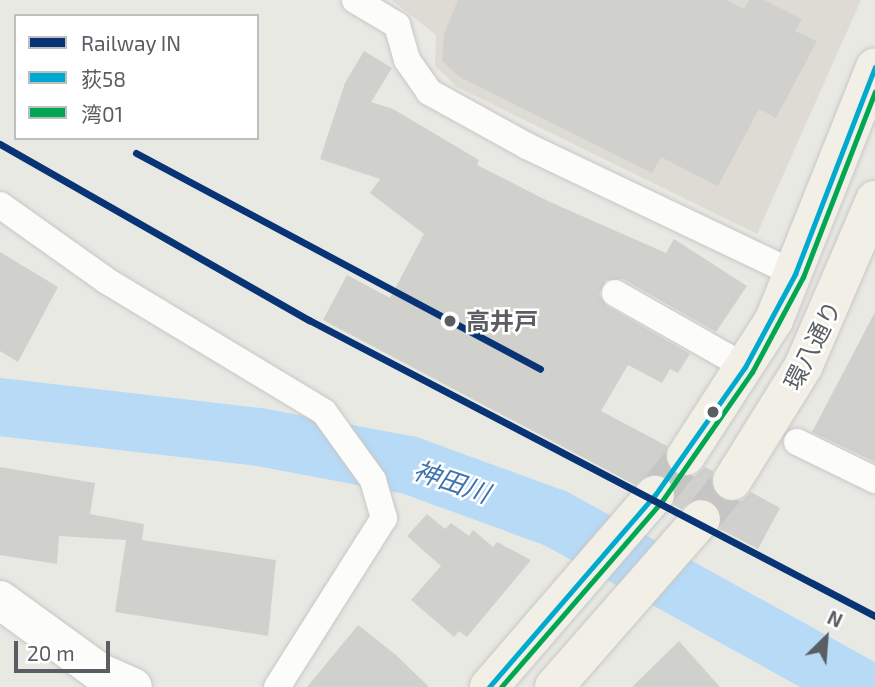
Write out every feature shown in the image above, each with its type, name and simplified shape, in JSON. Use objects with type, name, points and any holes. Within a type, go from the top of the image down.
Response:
[{"type":"main road","name":"環八通り","points":[[686,456],[745,367],[795,274],[875,66]]},
{"type":"main road","name":"環八通り","points":[[732,481],[803,367],[875,201]]},
{"type":"main road","points":[[489,687],[655,495]]},
{"type":"main road","points":[[554,687],[690,532]]},
{"type":"street","points":[[355,0],[397,24],[407,60],[429,92],[527,146],[795,274]]},
{"type":"street","points":[[0,205],[107,281],[324,412],[373,480],[384,518],[277,687]]},
{"type":"street","points":[[615,293],[745,367]]},
{"type":"street","points":[[797,442],[875,480]]},
{"type":"street","points":[[0,600],[99,672],[133,687]]},
{"type":"shaded area","points":[[392,0],[861,0],[757,234],[457,87],[435,66],[436,35]]},
{"type":"building","points":[[458,0],[726,0],[744,9],[749,0],[764,0],[802,19],[795,31],[817,41],[776,118],[759,109],[718,186],[661,157],[652,173],[461,78],[442,61],[444,34]]},
{"type":"building","points":[[364,51],[392,68],[371,102],[393,109],[479,160],[477,165],[550,202],[666,253],[674,239],[747,286],[716,332],[623,279],[606,280],[599,294],[607,306],[690,354],[678,373],[670,369],[662,383],[628,365],[601,411],[667,446],[666,465],[675,475],[695,476],[705,467],[713,471],[712,491],[721,500],[742,501],[751,492],[780,508],[758,549],[720,529],[722,513],[715,502],[695,498],[681,509],[674,505],[676,488],[669,478],[648,474],[635,485],[323,320],[347,275],[390,298],[424,234],[370,193],[380,179],[320,159],[345,83]]},
{"type":"building","points":[[0,252],[58,287],[18,362],[0,351]]},
{"type":"building","points":[[875,312],[875,462],[812,432]]},
{"type":"building","points":[[0,467],[95,483],[90,514],[144,524],[142,540],[276,560],[268,636],[115,612],[126,540],[59,536],[57,564],[0,555]]},
{"type":"building","points":[[427,514],[445,529],[451,523],[469,536],[473,530],[493,547],[497,542],[531,560],[467,637],[459,631],[454,637],[411,600],[441,566],[407,536]]},
{"type":"building","points":[[358,625],[396,655],[429,687],[307,687]]},
{"type":"building","points":[[679,641],[720,687],[632,687]]},
{"type":"waterway","name":"神田川","points":[[0,407],[259,437],[409,465],[555,518],[860,687]]},
{"type":"tunnel","points":[[655,495],[686,456]]},
{"type":"tunnel","points":[[701,519],[732,481]]},
{"type":"rail line","name":"IN","points":[[0,144],[309,320],[875,616]]},
{"type":"rail line","name":"IN","points":[[136,153],[540,369]]},
{"type":"transit line","name":"荻58","points":[[489,687],[655,495],[745,367],[795,274],[875,67]]},
{"type":"transit line","name":"湾01","points":[[501,687],[662,501],[752,372],[803,277],[875,91]]},
{"type":"place","name":"高井戸","points":[[450,321]]}]
